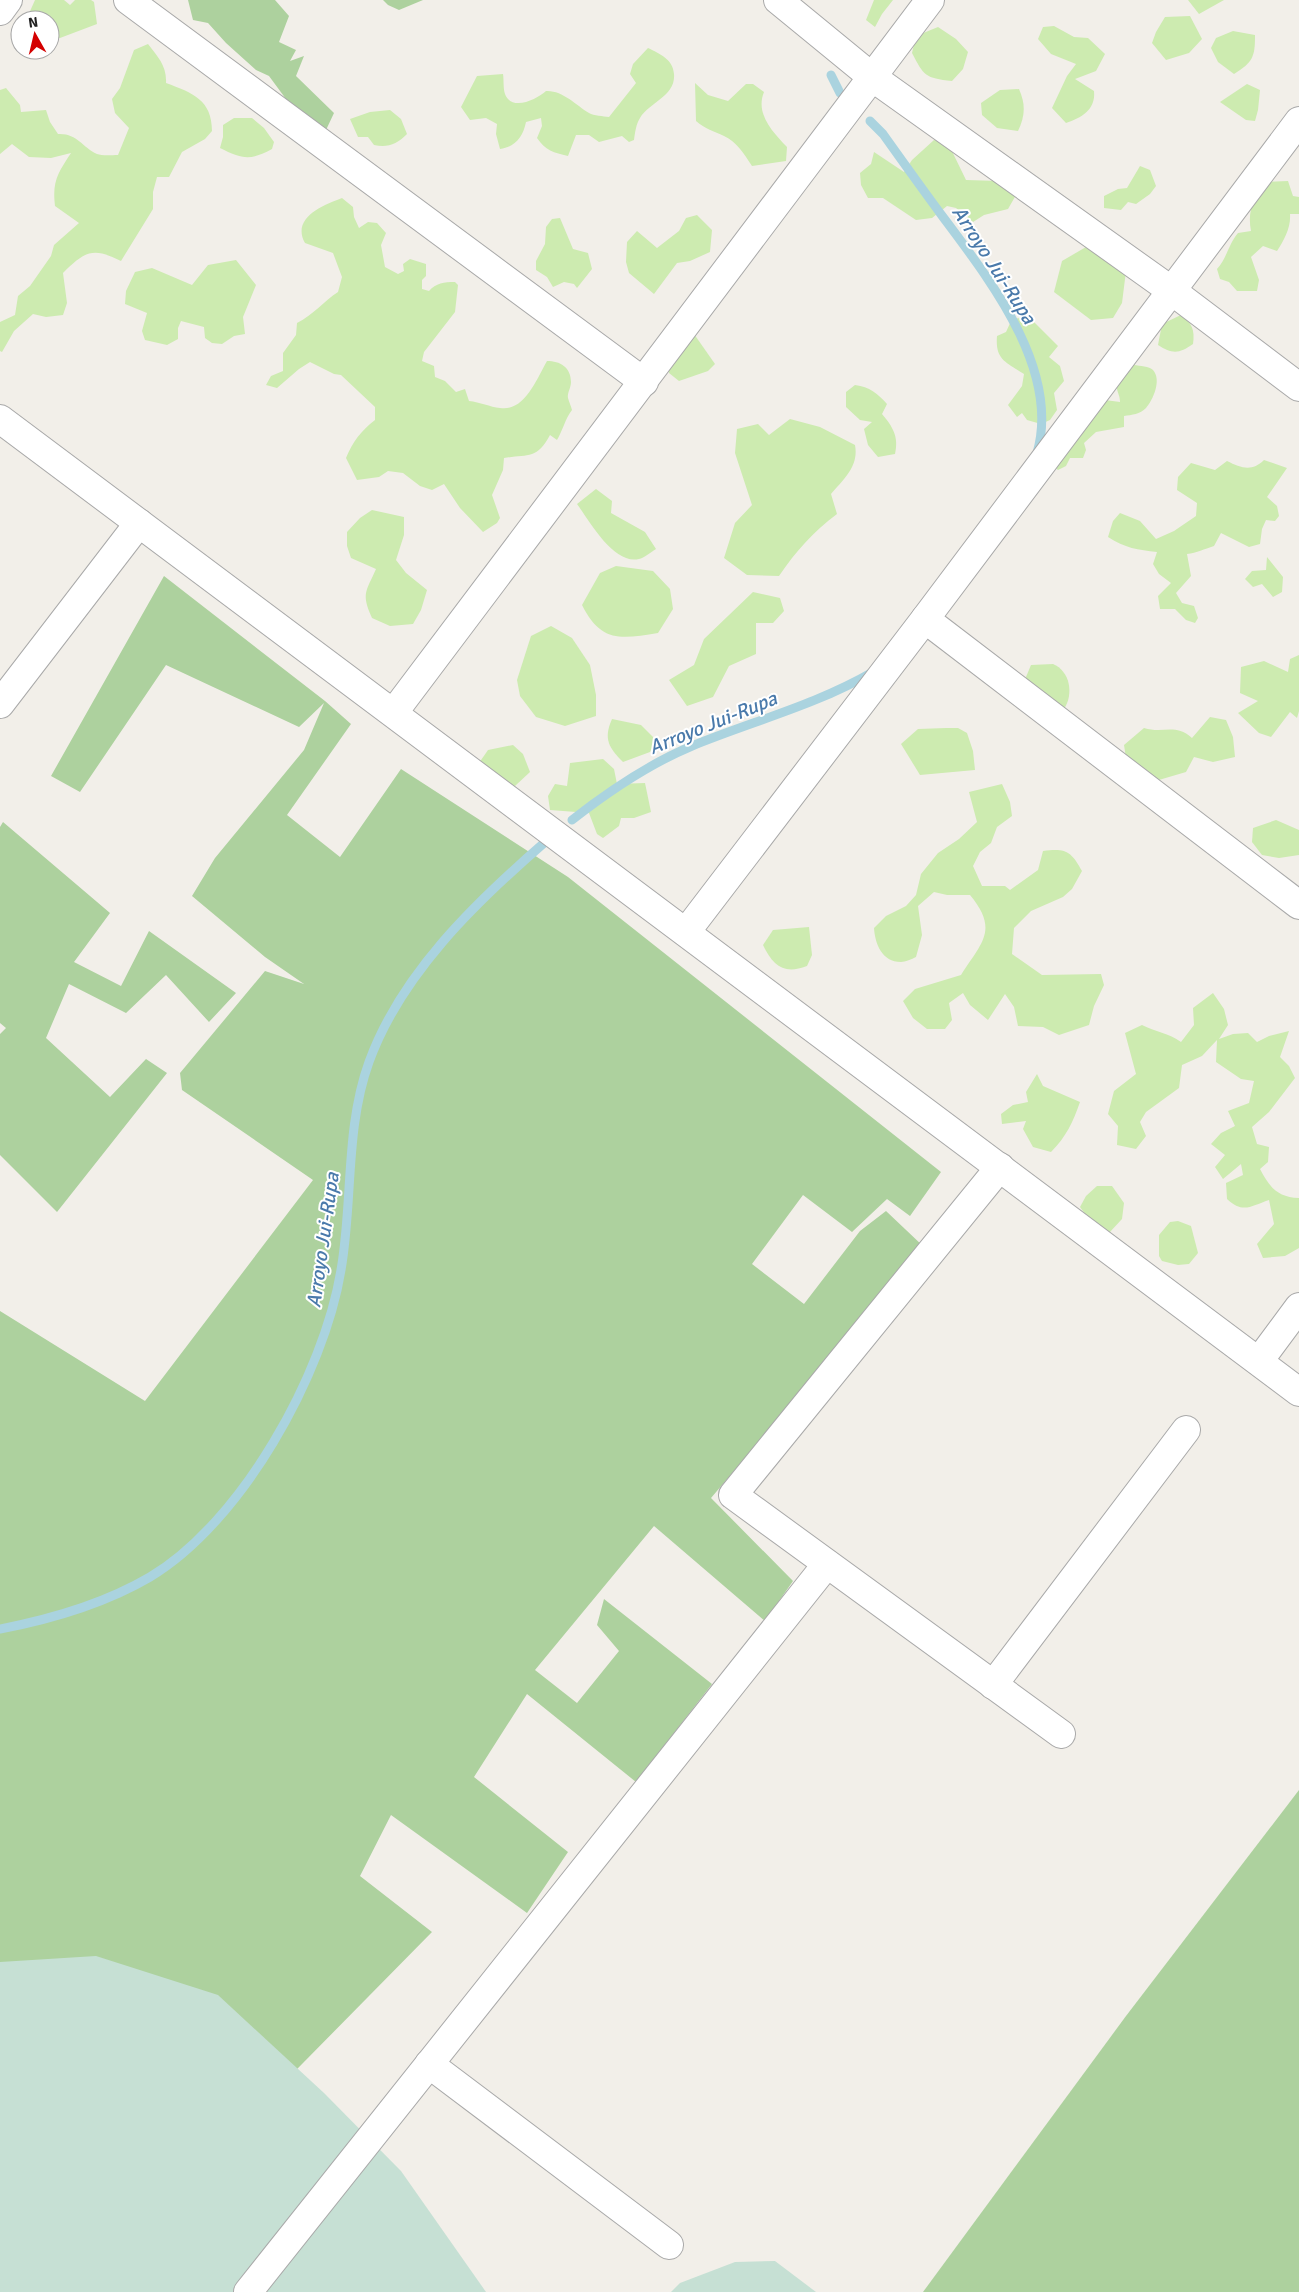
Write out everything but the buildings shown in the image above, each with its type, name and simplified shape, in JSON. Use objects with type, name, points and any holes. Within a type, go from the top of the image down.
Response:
[{"type":"street","points":[[0,11],[8,0]]},
{"type":"street","points":[[128,0],[644,382]]},
{"type":"street","points":[[778,0],[872,76],[1172,291],[1299,388]]},
{"type":"street","points":[[394,712],[930,0]]},
{"type":"street","points":[[686,932],[925,619],[1299,121]]},
{"type":"street","points":[[0,419],[394,712],[1299,1392]]},
{"type":"street","points":[[0,704],[139,523]]},
{"type":"street","points":[[925,619],[1299,905]]},
{"type":"street","points":[[1000,1166],[732,1496],[1061,1734]]},
{"type":"street","points":[[1259,1361],[1299,1307]]},
{"type":"street","points":[[993,1685],[1186,1430]]},
{"type":"street","points":[[248,2292],[827,1564]]},
{"type":"street","points":[[429,2064],[669,2245]]},
{"type":"green space","points":[[35,0],[64,0],[70,5],[75,0],[91,0],[94,2],[97,24],[60,38],[60,10],[31,10]]},
{"type":"green space","points":[[188,0],[275,0],[289,16],[279,42],[296,50],[290,61],[304,56],[296,76],[334,113],[326,130],[300,118],[269,76],[256,70],[226,43],[208,23],[193,20]]},
{"type":"green space","points":[[383,0],[423,0],[399,10],[388,5]]},
{"type":"green space","points":[[874,0],[893,0],[875,27],[866,20]]},
{"type":"green space","points":[[1188,0],[1224,0],[1199,14]]},
{"type":"green space","points":[[1190,16],[1202,39],[1189,53],[1166,60],[1152,43],[1156,32],[1165,17]]},
{"type":"green space","points":[[1054,26],[1074,37],[1088,38],[1105,54],[1096,71],[1075,79],[1094,91],[1093,103],[1082,116],[1066,123],[1052,108],[1067,76],[1076,64],[1051,54],[1038,39],[1043,27]]},
{"type":"green space","points":[[938,27],[956,39],[968,52],[963,69],[952,81],[936,79],[926,74],[912,53],[916,36]]},
{"type":"green space","points":[[1233,31],[1255,35],[1252,58],[1234,74],[1218,62],[1211,48],[1216,38]]},
{"type":"green space","points":[[148,44],[163,67],[166,83],[185,90],[205,105],[209,112],[212,131],[205,139],[182,152],[169,177],[157,177],[153,192],[153,209],[121,261],[96,253],[77,260],[63,273],[67,303],[63,315],[46,317],[33,314],[14,331],[2,352],[0,351],[0,322],[15,315],[18,296],[30,286],[51,256],[54,245],[79,223],[55,206],[55,184],[71,153],[51,158],[29,157],[12,144],[0,154],[0,90],[6,88],[20,105],[21,112],[46,110],[50,122],[58,134],[65,134],[75,138],[97,154],[118,155],[129,128],[115,113],[112,99],[120,88],[134,50]]},
{"type":"green space","points":[[648,48],[661,55],[671,64],[674,82],[667,93],[644,112],[637,126],[634,140],[629,142],[622,136],[599,142],[589,135],[576,135],[568,156],[558,154],[547,148],[537,138],[542,126],[541,118],[526,122],[518,140],[510,146],[500,149],[496,134],[497,124],[486,118],[470,120],[461,107],[477,76],[503,74],[505,94],[513,102],[525,102],[546,91],[552,91],[563,95],[591,114],[609,117],[636,83],[630,74],[633,64]]},
{"type":"green space","points":[[695,83],[708,95],[728,101],[746,84],[753,84],[764,92],[762,108],[764,115],[771,129],[787,147],[786,161],[752,166],[733,142],[696,121]]},
{"type":"green space","points":[[1247,84],[1260,90],[1255,121],[1246,120],[1220,102]]},
{"type":"green space","points":[[1019,89],[1024,110],[1018,131],[997,128],[982,115],[981,103],[1000,90]]},
{"type":"green space","points":[[390,110],[401,119],[407,134],[396,143],[384,146],[374,145],[368,137],[358,137],[350,119],[370,112]]},
{"type":"green space","points":[[234,118],[252,118],[264,128],[274,142],[272,149],[252,157],[246,157],[220,148],[223,137],[223,125]]},
{"type":"green space","points":[[934,140],[948,143],[966,180],[999,181],[1016,195],[1008,209],[984,215],[973,222],[956,208],[947,206],[932,218],[916,220],[883,198],[868,198],[861,185],[860,173],[871,164],[874,152],[904,172],[912,160]]},
{"type":"green space","points":[[1140,166],[1150,170],[1156,186],[1150,194],[1136,204],[1128,202],[1121,210],[1104,208],[1104,196],[1118,189],[1127,188]]},
{"type":"green space","points":[[1288,181],[1293,196],[1299,197],[1299,214],[1290,214],[1288,229],[1277,251],[1263,246],[1251,257],[1259,280],[1257,291],[1237,291],[1229,282],[1220,279],[1217,269],[1238,233],[1251,231],[1251,210],[1258,193],[1266,182]]},
{"type":"green space","points":[[342,198],[353,207],[354,217],[359,228],[368,222],[377,223],[386,233],[381,245],[385,267],[398,274],[404,271],[403,264],[410,259],[426,264],[426,276],[422,280],[422,289],[429,291],[437,285],[447,282],[455,282],[458,285],[455,312],[424,352],[422,361],[434,366],[435,377],[445,381],[456,392],[465,389],[469,401],[500,408],[509,408],[516,405],[529,392],[547,361],[556,362],[564,366],[569,372],[571,382],[568,399],[572,410],[557,440],[550,435],[541,449],[536,452],[525,456],[504,458],[503,470],[492,495],[500,518],[497,523],[483,532],[460,508],[444,484],[432,490],[420,486],[403,473],[388,471],[379,477],[357,480],[346,458],[358,437],[375,420],[375,407],[341,375],[334,374],[310,362],[277,388],[266,385],[271,376],[283,371],[283,353],[296,335],[297,323],[338,292],[342,277],[333,253],[305,243],[302,226],[311,214],[318,209]]},
{"type":"green space","points":[[697,215],[712,230],[710,252],[690,261],[677,263],[654,294],[629,273],[626,262],[627,242],[637,231],[657,248],[679,231],[686,218]]},
{"type":"green space","points":[[560,218],[573,249],[588,253],[592,269],[577,288],[574,284],[564,282],[553,287],[547,277],[536,270],[536,261],[545,244],[546,227],[552,219]]},
{"type":"green space","points":[[1086,247],[1126,271],[1122,303],[1113,318],[1091,320],[1054,292],[1062,261]]},
{"type":"green space","points":[[236,260],[256,285],[243,317],[245,334],[234,336],[222,344],[212,343],[205,338],[204,327],[181,321],[178,328],[178,339],[167,345],[145,340],[142,331],[147,313],[125,304],[126,291],[135,272],[152,268],[192,285],[208,265]]},
{"type":"green space","points":[[1181,315],[1192,327],[1194,335],[1193,344],[1184,350],[1176,352],[1158,345],[1162,324]]},
{"type":"green space","points":[[1029,317],[1058,346],[1049,357],[1060,366],[1064,381],[1054,393],[1057,410],[1050,420],[1041,424],[1027,420],[1022,413],[1017,417],[1008,405],[1022,386],[1024,374],[1003,360],[997,344],[997,336],[1006,332],[1012,319]]},
{"type":"green space","points":[[694,334],[715,364],[708,371],[679,381],[669,373],[667,358]]},
{"type":"green space","points":[[1134,365],[1149,368],[1156,374],[1156,390],[1149,404],[1139,413],[1124,416],[1124,427],[1096,432],[1084,443],[1086,450],[1083,458],[1070,458],[1066,466],[1058,470],[1050,463],[1083,427],[1092,421],[1090,414],[1105,400],[1120,402],[1117,389],[1118,382],[1125,372]]},
{"type":"green space","points":[[855,385],[873,391],[887,404],[882,414],[896,437],[895,454],[878,457],[868,445],[864,429],[872,422],[860,420],[846,407],[846,392]]},
{"type":"green space","points":[[790,419],[820,427],[855,445],[855,459],[849,472],[831,494],[837,514],[805,542],[779,576],[747,575],[724,558],[735,523],[752,505],[735,453],[737,429],[758,424],[769,435]]},
{"type":"green space","points":[[1264,460],[1287,468],[1267,497],[1277,506],[1279,516],[1275,521],[1266,520],[1262,529],[1260,544],[1249,547],[1221,533],[1214,546],[1187,554],[1191,576],[1176,593],[1182,603],[1194,606],[1198,618],[1195,623],[1186,620],[1175,609],[1160,609],[1158,596],[1171,583],[1159,574],[1153,564],[1157,552],[1132,548],[1108,537],[1113,521],[1120,513],[1140,521],[1156,539],[1174,531],[1196,516],[1197,503],[1177,490],[1178,477],[1191,463],[1215,470],[1227,461],[1246,468],[1260,464]]},
{"type":"green space","points":[[596,489],[612,501],[611,513],[645,532],[656,549],[639,559],[630,559],[612,549],[596,531],[577,504]]},
{"type":"green space","points":[[372,510],[404,517],[404,535],[396,560],[406,573],[427,590],[421,610],[413,624],[390,626],[372,618],[369,610],[366,593],[376,569],[351,558],[347,546],[347,532],[360,518]]},
{"type":"green space","points":[[1267,557],[1283,577],[1282,592],[1273,597],[1262,584],[1253,587],[1245,579],[1252,571],[1266,570]]},
{"type":"green space","points":[[616,566],[653,571],[670,589],[673,609],[658,633],[623,637],[613,636],[597,626],[589,617],[582,605],[600,573]]},
{"type":"green space","points":[[164,576],[325,701],[351,724],[287,815],[340,857],[401,769],[568,877],[941,1172],[910,1216],[887,1199],[852,1232],[803,1195],[752,1264],[804,1304],[860,1231],[886,1211],[924,1247],[711,1498],[793,1581],[765,1621],[654,1526],[535,1670],[577,1703],[619,1651],[597,1625],[604,1599],[712,1684],[636,1782],[527,1694],[474,1777],[568,1852],[527,1913],[391,1815],[360,1876],[432,1932],[240,2127],[0,2292],[0,1311],[145,1401],[313,1180],[182,1090],[180,1073],[265,971],[304,984],[265,957],[192,896],[215,858],[304,750],[324,703],[299,727],[166,665],[80,792],[51,776]]},
{"type":"green space","points":[[753,592],[780,598],[784,611],[773,623],[756,623],[756,654],[729,666],[713,697],[687,706],[669,680],[694,665],[704,639]]},
{"type":"green space","points":[[551,626],[572,638],[590,665],[596,695],[596,716],[565,726],[536,717],[520,696],[517,680],[531,636]]},
{"type":"green space","points":[[1299,655],[1299,711],[1297,718],[1290,712],[1271,737],[1259,733],[1238,713],[1258,701],[1240,693],[1241,667],[1264,661],[1288,672],[1290,659]]},
{"type":"green space","points":[[1053,664],[1059,667],[1067,677],[1069,684],[1069,697],[1064,709],[1028,690],[1026,677],[1031,665]]},
{"type":"green space","points":[[1210,717],[1226,720],[1233,737],[1235,757],[1213,762],[1194,757],[1186,772],[1152,782],[1126,758],[1124,745],[1144,728],[1180,731],[1192,738]]},
{"type":"green space","points":[[612,719],[641,725],[656,740],[650,752],[623,762],[609,743],[608,732]]},
{"type":"green space","points":[[958,728],[967,733],[973,751],[975,770],[920,775],[901,744],[918,729]]},
{"type":"green space","points":[[513,745],[523,754],[530,772],[515,786],[500,782],[479,763],[488,750]]},
{"type":"green space","points":[[603,759],[614,769],[617,784],[645,783],[651,812],[634,818],[621,818],[619,826],[603,838],[597,834],[589,813],[550,810],[548,796],[555,784],[567,786],[570,763]]},
{"type":"green space","points":[[1002,784],[1010,802],[1012,816],[997,827],[991,843],[980,852],[973,866],[982,886],[1005,886],[1010,890],[1038,870],[1043,851],[1057,850],[1067,852],[1082,871],[1072,889],[1063,897],[1031,911],[1014,928],[1012,954],[1042,975],[1101,974],[1104,985],[1094,1006],[1089,1025],[1059,1035],[1043,1027],[1018,1026],[1014,1007],[1005,994],[988,1020],[970,1005],[963,993],[949,1003],[952,1020],[945,1029],[927,1029],[913,1018],[903,1001],[915,989],[961,975],[981,944],[984,936],[984,918],[970,895],[947,895],[934,892],[918,906],[922,935],[916,957],[914,958],[901,962],[889,959],[881,951],[876,940],[874,928],[886,916],[906,906],[916,895],[921,874],[938,853],[959,839],[977,822],[969,792]]},
{"type":"green space","points":[[1276,820],[1299,830],[1299,855],[1279,858],[1262,855],[1252,842],[1253,828]]},
{"type":"green space","points":[[3,822],[110,913],[74,962],[121,986],[149,931],[236,993],[209,1022],[166,975],[126,1013],[69,984],[46,1038],[110,1097],[146,1059],[167,1073],[57,1212],[0,1155],[0,1034],[6,1028],[0,1023],[0,827]]},
{"type":"green space","points":[[809,927],[812,955],[807,966],[799,969],[786,969],[775,963],[763,945],[773,930]]},
{"type":"green space","points":[[1213,993],[1224,1009],[1228,1025],[1219,1039],[1233,1034],[1248,1033],[1257,1042],[1269,1036],[1289,1031],[1280,1057],[1289,1066],[1295,1078],[1269,1112],[1252,1127],[1257,1144],[1269,1147],[1268,1162],[1260,1169],[1267,1181],[1275,1190],[1285,1196],[1299,1198],[1299,1248],[1285,1256],[1263,1258],[1257,1244],[1274,1224],[1269,1200],[1243,1207],[1233,1204],[1227,1199],[1226,1183],[1243,1175],[1241,1164],[1223,1179],[1215,1167],[1225,1155],[1211,1144],[1221,1133],[1235,1126],[1228,1111],[1249,1103],[1254,1081],[1241,1079],[1216,1062],[1217,1040],[1202,1056],[1182,1065],[1179,1088],[1146,1112],[1140,1122],[1146,1136],[1136,1149],[1117,1145],[1118,1126],[1108,1114],[1114,1091],[1136,1074],[1125,1033],[1142,1025],[1181,1042],[1194,1025],[1193,1008]]},
{"type":"green space","points":[[1037,1074],[1043,1086],[1080,1102],[1068,1129],[1061,1141],[1051,1152],[1033,1147],[1023,1129],[1026,1121],[1002,1124],[1001,1114],[1013,1105],[1028,1102],[1026,1092]]},
{"type":"green space","points":[[1097,1186],[1112,1186],[1124,1203],[1122,1219],[1109,1233],[1099,1233],[1080,1207],[1086,1196]]},
{"type":"green space","points":[[1178,1221],[1191,1226],[1198,1253],[1189,1264],[1178,1265],[1162,1261],[1159,1256],[1159,1235],[1170,1222]]},
{"type":"green space","points":[[1299,1790],[1299,2292],[923,2292],[1126,2016]]},
{"type":"green space","points":[[96,1956],[218,1995],[324,2093],[401,2171],[486,2292],[0,2292],[0,1962]]},
{"type":"green space","points":[[775,2261],[816,2292],[671,2292],[680,2283],[735,2262]]},
{"type":"waterway","name":"Arroyo Jui-Rupa","points":[[831,75],[840,93]]},
{"type":"waterway","name":"Arroyo Jui-Rupa","points":[[870,121],[883,134],[981,269],[1000,297],[1017,328],[1030,358],[1039,390],[1042,422],[1037,453]]},
{"type":"waterway","name":"Arroyo Jui-Rupa","points":[[572,820],[630,779],[676,753],[829,694],[873,672]]},
{"type":"waterway","name":"Arroyo Jui-Rupa","points":[[0,1629],[39,1620],[96,1603],[150,1577],[184,1552],[216,1520],[246,1483],[274,1442],[297,1398],[317,1354],[332,1311],[345,1244],[356,1113],[361,1087],[369,1062],[383,1030],[400,999],[443,942],[492,890],[544,843]]}]
